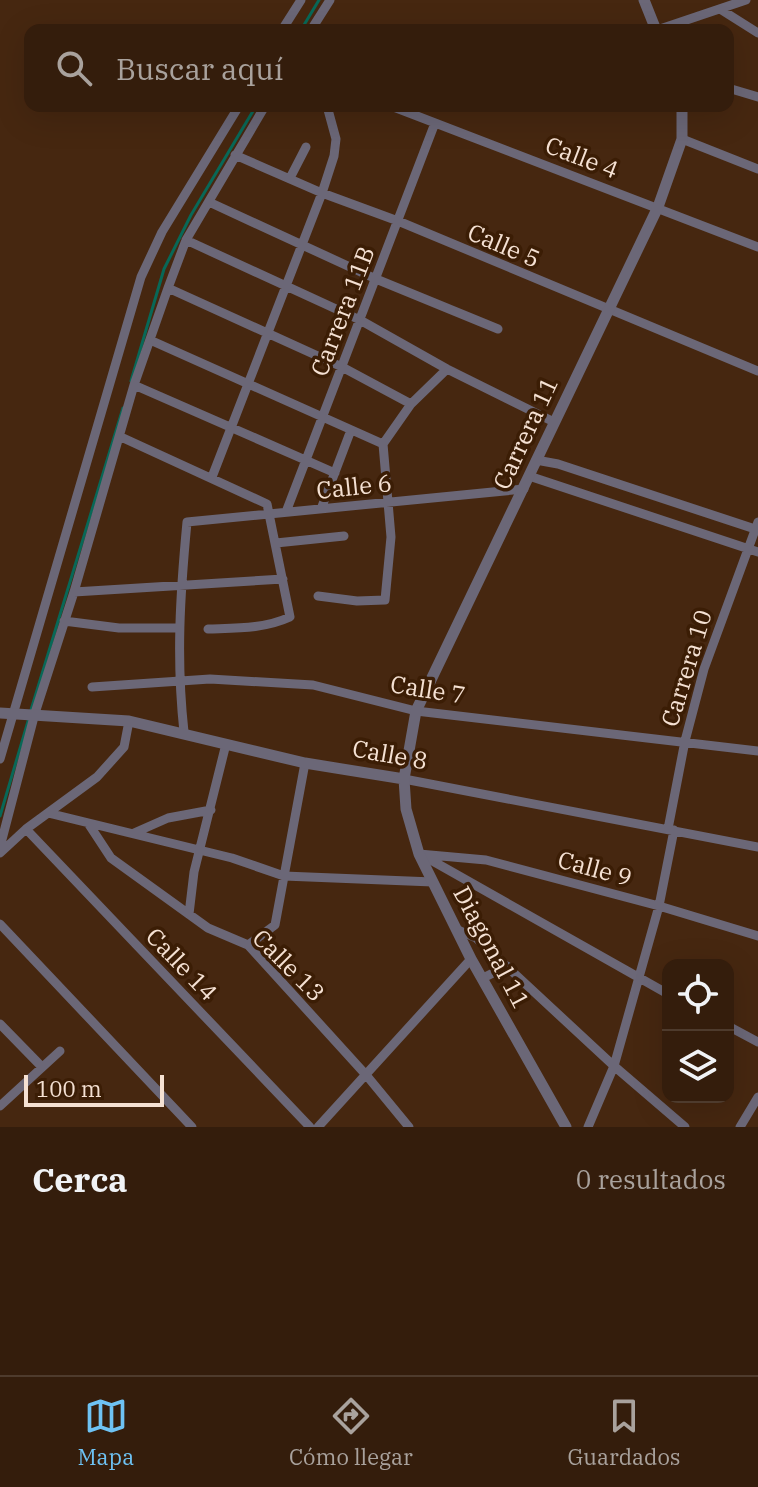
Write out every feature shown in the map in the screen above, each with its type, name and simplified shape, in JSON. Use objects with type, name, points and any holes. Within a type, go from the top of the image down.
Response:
[{"type":"street","points":[[286,24],[301,0]]},
{"type":"street","points":[[315,24],[330,0]]},
{"type":"street","points":[[644,0],[654,24]]},
{"type":"street","points":[[674,24],[746,0]]},
{"type":"street","points":[[720,9],[758,33]]},
{"type":"street","points":[[734,90],[758,97]]},
{"type":"street","points":[[0,847],[24,713],[141,277],[162,232],[235,112]]},
{"type":"street","points":[[0,759],[24,713],[64,621],[134,385],[186,240],[261,112]]},
{"type":"street","points":[[212,477],[334,156],[336,139],[329,112]]},
{"type":"street","name":"Calle 4","points":[[407,112],[758,247]]},
{"type":"street","name":"Carrera 11","points":[[404,779],[416,711],[658,207],[682,139],[682,112]]},
{"type":"street","name":"Carrera 11B","points":[[286,512],[435,123]]},
{"type":"street","points":[[682,139],[758,169]]},
{"type":"street","points":[[290,178],[306,147]]},
{"type":"street","name":"Calle 5","points":[[235,155],[758,371]]},
{"type":"street","points":[[209,202],[376,279],[498,329]]},
{"type":"street","points":[[186,240],[360,320],[447,369],[554,422]]},
{"type":"street","points":[[168,288],[342,367],[411,404]]},
{"type":"street","points":[[150,340],[383,444]]},
{"type":"street","points":[[318,596],[357,601],[385,600],[391,537],[383,444],[411,404],[447,369]]},
{"type":"street","points":[[134,385],[335,473]]},
{"type":"street","points":[[321,509],[351,430]]},
{"type":"street","points":[[121,437],[267,504],[290,617],[261,627],[208,629]]},
{"type":"street","points":[[536,460],[558,464],[757,527]]},
{"type":"street","points":[[529,476],[753,550]]},
{"type":"street","name":"Calle 6","points":[[181,585],[187,522],[524,489]]},
{"type":"street","name":"Carrera 10","points":[[588,1127],[614,1066],[659,906],[685,741],[704,669],[753,550],[757,527]]},
{"type":"street","points":[[276,543],[344,536]]},
{"type":"street","points":[[74,592],[283,579]]},
{"type":"street","points":[[181,585],[178,681],[184,732]]},
{"type":"street","points":[[64,621],[119,628],[178,628]]},
{"type":"street","name":"Calle 7","points":[[92,687],[210,679],[313,685],[416,711],[758,751]]},
{"type":"street","name":"Calle 8","points":[[0,713],[129,721],[305,763],[758,847]]},
{"type":"street","points":[[0,853],[26,829],[97,777],[124,747],[129,721]]},
{"type":"street","points":[[189,914],[194,872],[226,744]]},
{"type":"street","points":[[248,945],[275,925],[305,763]]},
{"type":"street","name":"Diagonal 11","points":[[404,779],[406,809],[419,854],[471,959],[566,1127]]},
{"type":"street","points":[[133,834],[168,818],[211,810]]},
{"type":"street","points":[[48,813],[201,851],[284,876],[433,882]]},
{"type":"street","name":"Calle 13","points":[[88,823],[111,858],[208,928],[248,945],[409,1127]]},
{"type":"street","name":"Calle 14","points":[[26,829],[310,1127]]},
{"type":"street","points":[[419,854],[662,991]]},
{"type":"street","name":"Calle 9","points":[[419,854],[486,860],[758,936]]},
{"type":"street","points":[[0,924],[192,1127]]},
{"type":"street","points":[[456,929],[476,938],[685,1127]]},
{"type":"street","points":[[318,1127],[471,959]]},
{"type":"street","points":[[483,978],[507,966]]},
{"type":"street","points":[[0,1024],[42,1067]]},
{"type":"street","points":[[734,1029],[758,1042]]},
{"type":"street","points":[[0,1106],[60,1051]]},
{"type":"street","points":[[740,1127],[758,1097]]},
{"type":"waterway","points":[[305,24],[319,0]]},
{"type":"waterway","points":[[131,381],[164,269],[191,215],[252,112]]},
{"type":"waterway","points":[[31,710],[123,408]]},
{"type":"waterway","points":[[0,816],[29,718]]}]
